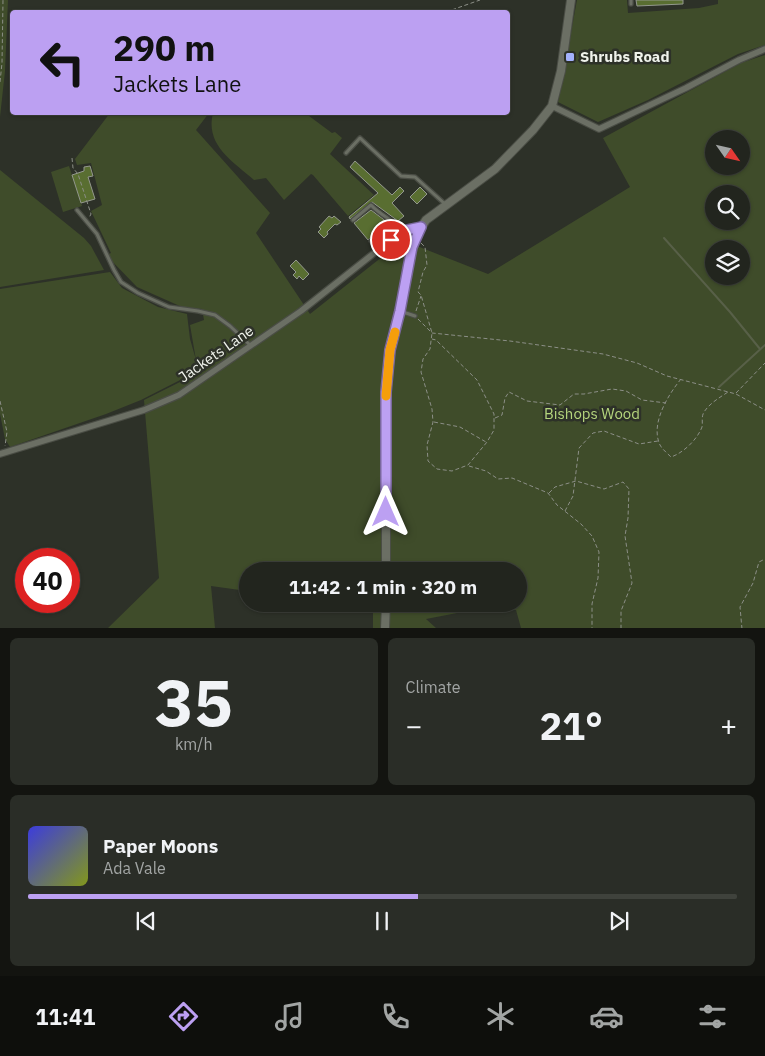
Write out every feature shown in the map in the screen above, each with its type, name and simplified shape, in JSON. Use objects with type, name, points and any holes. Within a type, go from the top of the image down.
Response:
[{"type":"street","points":[[386,562],[386,392],[390,350],[414,240],[426,220],[495,169],[533,130],[552,106],[561,71],[571,0]]},
{"type":"street","points":[[552,106],[598,128],[678,92],[739,60],[765,49]]},
{"type":"street","name":"Jackets Lane","points":[[2,454],[144,410],[179,395],[301,311],[402,231],[421,227]]},
{"type":"street","points":[[385,628],[386,612]]},
{"type":"lane","points":[[346,154],[360,138],[402,176],[415,177],[447,206]]},
{"type":"lane","points":[[352,220],[371,205],[378,213],[402,231]]},
{"type":"lane","points":[[77,210],[97,234],[114,270],[122,282],[138,293],[169,307],[215,315],[251,346]]},
{"type":"lane","points":[[371,241],[392,222]]},
{"type":"lane","points":[[400,311],[415,316]]},
{"type":"path","points":[[0,82],[3,0]]},
{"type":"path","points":[[452,10],[480,0]]},
{"type":"path","points":[[72,158],[73,168],[78,174],[91,214],[87,223]]},
{"type":"path","points":[[414,240],[425,247],[427,262],[418,292],[421,295],[432,332],[430,349],[423,359],[420,372],[432,409],[433,422],[427,445],[428,461],[437,469],[452,471],[468,466],[486,471],[498,479],[512,478],[548,493],[564,512],[581,524],[592,536],[599,552],[598,578],[592,604],[592,628]]},
{"type":"path","points":[[421,295],[415,316],[432,332],[603,354],[637,363],[667,376],[736,394],[765,410]]},
{"type":"path","points":[[432,339],[436,340],[477,380],[494,414],[494,430],[468,466]]},
{"type":"path","points":[[736,394],[765,363]]},
{"type":"path","points":[[681,379],[675,386],[659,418],[657,436],[661,447],[671,456],[681,454],[702,427],[702,414],[711,404],[729,392]]},
{"type":"path","points":[[494,419],[502,415],[505,398],[509,392],[527,401],[560,405],[574,394],[612,389],[626,391],[642,400],[666,403]]},
{"type":"path","points":[[0,402],[7,432],[7,439],[2,454]]},
{"type":"path","points":[[433,422],[460,427],[487,442]]},
{"type":"path","points":[[564,512],[573,496],[579,448],[594,433],[604,431],[639,444],[659,441]]},
{"type":"path","points":[[548,493],[555,487],[576,482],[604,489],[623,482],[629,489],[628,518],[624,536],[632,583],[621,611],[621,628]]},
{"type":"path","points":[[742,628],[740,607],[753,583],[759,562],[765,559]]},
{"type":"green space","points":[[0,0],[8,0],[5,71],[0,117]]},
{"type":"green space","points":[[577,0],[627,0],[628,13],[699,8],[718,4],[718,0],[765,0],[765,45],[738,54],[648,100],[598,122],[558,102]]},
{"type":"green space","name":"Bishops Wood","points":[[765,55],[765,628],[521,628],[517,612],[527,612],[527,562],[239,562],[239,590],[211,586],[215,628],[108,628],[159,578],[144,400],[192,376],[196,371],[197,364],[190,375],[141,400],[10,447],[5,439],[0,414],[0,289],[110,272],[122,288],[158,307],[187,314],[190,339],[196,360],[190,325],[204,320],[202,309],[182,307],[137,287],[106,255],[111,253],[91,211],[102,205],[91,163],[77,165],[75,159],[108,115],[207,115],[196,130],[270,213],[256,233],[310,314],[397,245],[417,246],[488,274],[630,187],[603,138],[741,63]]},
{"type":"green space","points":[[213,115],[308,115],[342,138],[330,154],[374,195],[348,216],[311,174],[284,200],[266,178],[254,180],[229,159],[217,143],[213,134]]},
{"type":"green space","points":[[69,166],[82,206],[63,212],[51,172]]},
{"type":"green space","points":[[0,170],[84,238],[91,246],[104,270],[0,287]]},
{"type":"green space","name":"Bishops Wood","points":[[373,612],[462,612],[426,619],[436,628],[373,628]]},
{"type":"building","points":[[636,0],[683,0],[683,4],[637,6]]},
{"type":"building","points":[[355,161],[392,195],[400,187],[404,191],[392,203],[404,216],[398,221],[372,202],[350,219],[349,217],[378,193],[350,167]]},
{"type":"building","points":[[90,166],[93,176],[88,177],[95,199],[81,203],[72,175],[84,171],[84,167]]},
{"type":"building","points":[[420,187],[427,194],[417,204],[410,197]]},
{"type":"building","points":[[371,210],[387,222],[368,240],[354,223]]},
{"type":"building","points":[[329,216],[332,218],[334,216],[341,222],[337,225],[335,224],[324,238],[318,232],[321,229],[319,227]]},
{"type":"building","points":[[296,260],[309,274],[303,280],[299,276],[297,279],[293,275],[296,272],[290,266]]},
{"type":"waterway","points":[[664,238],[730,312],[760,349]]},
{"type":"waterway","points":[[719,387],[765,345]]},
{"type":"slow traffic","points":[[386,396],[390,350],[395,332]]},
{"type":"place","name":"Shrubs Road","points":[[570,57]]},
{"type":"route","points":[[386,512],[386,392],[390,350],[400,311],[412,247],[421,227],[402,231],[391,240]]}]
